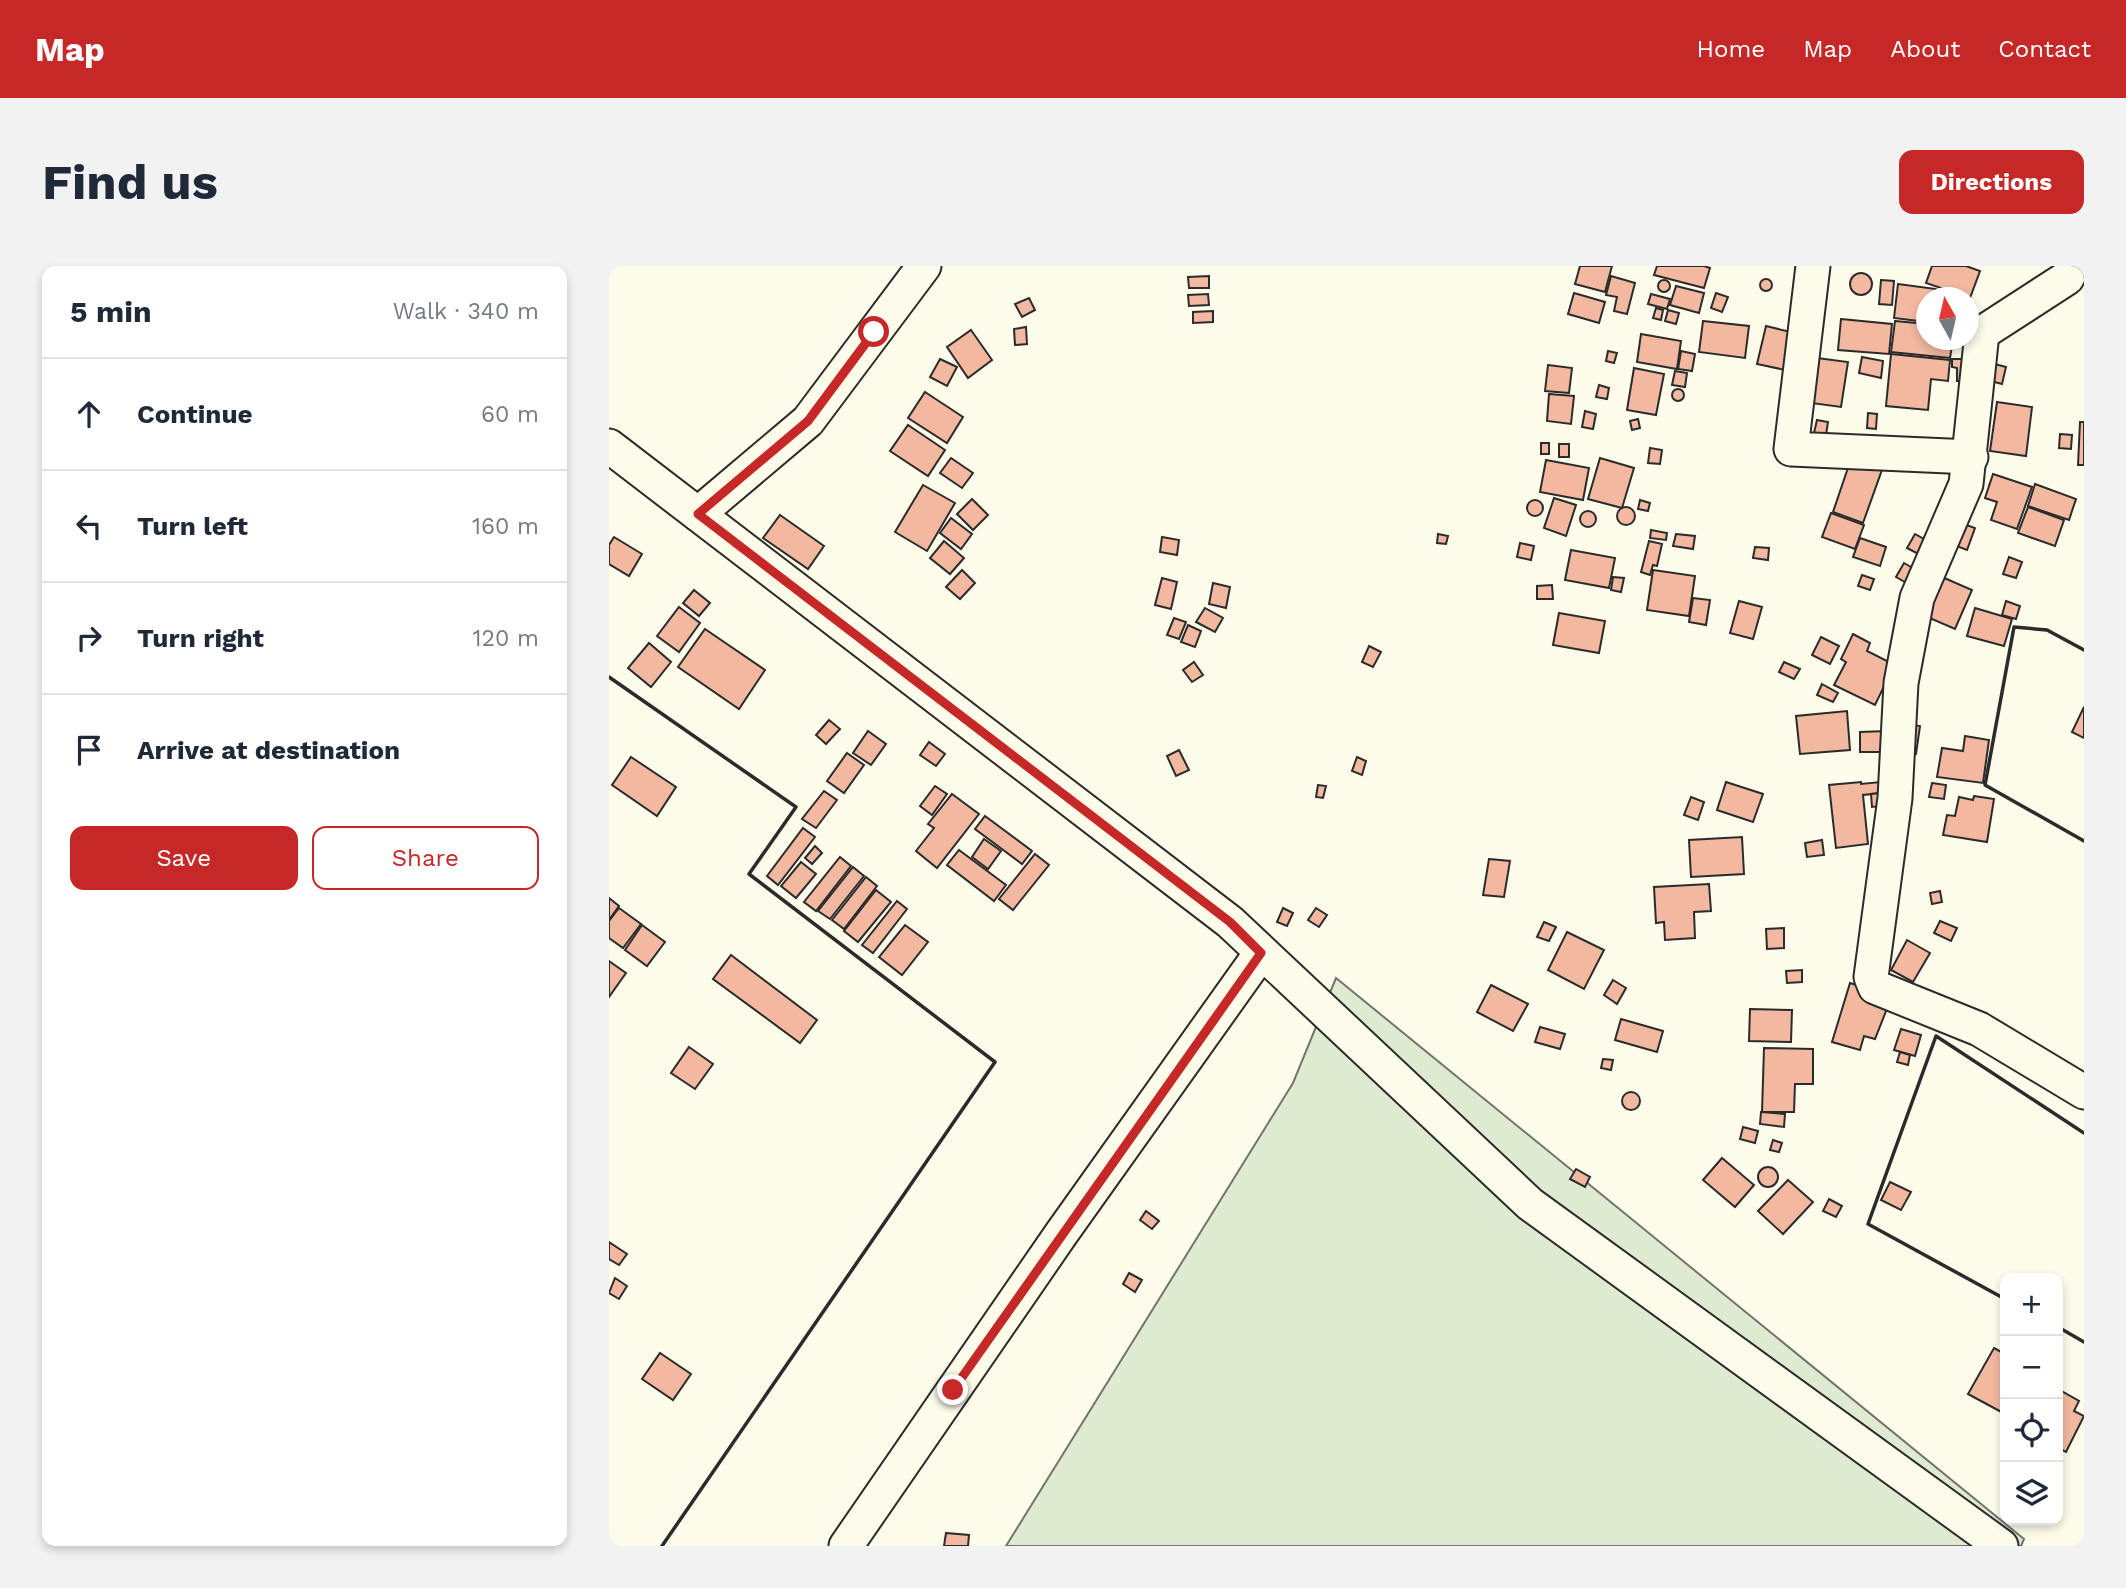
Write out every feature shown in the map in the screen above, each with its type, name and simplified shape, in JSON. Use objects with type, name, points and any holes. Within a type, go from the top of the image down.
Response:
[{"type":"street","points":[[698,514],[808,421],[925,266]]},
{"type":"street","points":[[1813,266],[1791,449],[1971,457]]},
{"type":"street","points":[[2073,266],[2067,278],[1982,333],[1971,457],[1966,484],[1917,598],[1901,683],[1895,798],[1871,977],[1875,987],[1979,1029],[2084,1092]]},
{"type":"street","points":[[609,446],[1230,922],[1530,1204],[2001,1546]]},
{"type":"street","points":[[846,1546],[1061,1234],[1261,953]]},
{"type":"green space","points":[[1336,978],[2000,1519],[2000,1525],[2007,1525],[2024,1539],[2021,1546],[1006,1546],[1293,1083]]},
{"type":"building","points":[[1580,266],[1612,266],[1605,292],[1575,284]]},
{"type":"building","points":[[1657,266],[1710,268],[1704,288],[1654,275]]},
{"type":"building","points":[[1932,266],[1966,266],[1980,271],[1974,287],[1938,287],[1926,283]]},
{"type":"building","points":[[1861,273],[1869,276],[1872,284],[1869,292],[1861,295],[1853,292],[1850,284],[1853,276]]},
{"type":"building","points":[[1209,276],[1209,288],[1189,288],[1188,277]]},
{"type":"building","points":[[1611,276],[1635,283],[1627,314],[1614,311],[1617,297],[1606,295]]},
{"type":"building","points":[[1766,279],[1772,285],[1766,291],[1760,285]]},
{"type":"building","points":[[1664,280],[1670,286],[1664,292],[1658,286]]},
{"type":"building","points":[[1881,280],[1894,281],[1892,305],[1879,304]]},
{"type":"building","points":[[1898,284],[1921,287],[1916,287],[1916,321],[1894,318]]},
{"type":"building","points":[[1676,286],[1704,293],[1699,313],[1670,305]]},
{"type":"building","points":[[1574,293],[1605,302],[1599,323],[1568,314]]},
{"type":"building","points":[[1716,293],[1728,297],[1722,312],[1711,308]]},
{"type":"building","points":[[1208,294],[1209,305],[1189,306],[1188,295]]},
{"type":"building","points":[[1651,294],[1670,299],[1667,309],[1648,304]]},
{"type":"building","points":[[1029,298],[1035,310],[1022,317],[1015,304]]},
{"type":"building","points":[[1656,308],[1663,310],[1661,320],[1653,318]]},
{"type":"building","points":[[1668,310],[1679,313],[1676,324],[1665,321]]},
{"type":"building","points":[[1213,311],[1213,322],[1193,323],[1193,312]]},
{"type":"building","points":[[1841,319],[1892,324],[1889,354],[1838,350]]},
{"type":"building","points":[[1703,321],[1749,326],[1745,358],[1699,352]]},
{"type":"building","points":[[1895,321],[1916,323],[1916,350],[1951,350],[1950,358],[1891,352]]},
{"type":"building","points":[[1766,326],[1799,334],[1790,371],[1757,364]]},
{"type":"building","points":[[1026,327],[1027,344],[1015,345],[1014,329]]},
{"type":"building","points":[[971,330],[992,360],[968,378],[947,347]]},
{"type":"building","points":[[1641,334],[1681,341],[1677,369],[1637,362]]},
{"type":"building","points":[[1608,351],[1617,353],[1614,363],[1606,361]]},
{"type":"building","points":[[1681,351],[1695,354],[1692,371],[1678,369]]},
{"type":"building","points":[[1891,354],[1950,360],[1948,381],[1931,379],[1928,410],[1886,406]]},
{"type":"building","points":[[1862,357],[1883,361],[1881,378],[1859,373]]},
{"type":"building","points":[[1817,358],[1848,362],[1841,407],[1811,403]]},
{"type":"building","points":[[940,359],[957,367],[947,386],[930,377]]},
{"type":"building","points":[[1952,359],[1968,359],[1968,381],[1957,381],[1957,368],[1952,367]]},
{"type":"building","points":[[1991,363],[2006,367],[2002,384],[1987,380]]},
{"type":"building","points":[[1548,365],[1572,368],[1569,393],[1545,391]]},
{"type":"building","points":[[1634,368],[1664,374],[1656,415],[1627,410]]},
{"type":"building","points":[[1675,371],[1687,373],[1685,387],[1672,385]]},
{"type":"building","points":[[1599,385],[1609,388],[1607,399],[1596,397]]},
{"type":"building","points":[[1678,389],[1684,395],[1678,401],[1672,395]]},
{"type":"building","points":[[925,392],[963,417],[947,443],[908,418]]},
{"type":"building","points":[[1549,394],[1574,396],[1571,424],[1547,421]]},
{"type":"building","points":[[1997,402],[2032,407],[2026,456],[1990,451]]},
{"type":"building","points":[[1585,411],[1596,414],[1593,429],[1582,427]]},
{"type":"building","points":[[1868,413],[1877,414],[1876,429],[1867,428]]},
{"type":"building","points":[[1638,419],[1640,428],[1632,430],[1630,421]]},
{"type":"building","points":[[1817,420],[1828,422],[1826,435],[1814,433]]},
{"type":"building","points":[[2080,422],[2084,422],[2084,465],[2078,465]]},
{"type":"building","points":[[908,425],[945,450],[928,476],[890,451]]},
{"type":"building","points":[[2060,434],[2072,435],[2071,449],[2059,448]]},
{"type":"building","points":[[1541,443],[1549,443],[1549,454],[1541,454]]},
{"type":"building","points":[[1559,444],[1569,444],[1569,457],[1559,457]]},
{"type":"building","points":[[1650,448],[1662,450],[1660,464],[1648,463]]},
{"type":"building","points":[[1852,456],[1883,467],[1863,523],[1833,512]]},
{"type":"building","points":[[951,458],[973,473],[962,488],[940,473]]},
{"type":"building","points":[[1600,458],[1634,468],[1622,508],[1588,499]]},
{"type":"building","points":[[1546,460],[1589,468],[1583,500],[1540,492]]},
{"type":"building","points":[[1993,474],[2032,487],[2017,529],[1991,520],[1997,502],[1985,498]]},
{"type":"building","points":[[2035,484],[2076,499],[2069,520],[2028,506]]},
{"type":"building","points":[[923,485],[955,503],[927,551],[895,532]]},
{"type":"building","points":[[1554,498],[1576,505],[1566,536],[1544,528]]},
{"type":"building","points":[[972,499],[988,515],[973,530],[957,514]]},
{"type":"building","points":[[1532,500],[1538,500],[1543,508],[1541,514],[1532,516],[1527,511],[1527,505]]},
{"type":"building","points":[[1640,500],[1650,503],[1648,511],[1638,509]]},
{"type":"building","points":[[1626,507],[1632,510],[1635,516],[1632,522],[1626,525],[1620,522],[1617,516],[1620,510]]},
{"type":"building","points":[[2028,507],[2064,520],[2055,546],[2018,533]]},
{"type":"building","points":[[1588,511],[1594,513],[1594,525],[1588,527],[1582,525],[1580,519],[1582,513]]},
{"type":"building","points":[[1831,513],[1864,525],[1855,549],[1822,537]]},
{"type":"building","points":[[780,515],[824,546],[808,569],[763,538]]},
{"type":"building","points":[[951,518],[972,534],[961,549],[940,533]]},
{"type":"building","points":[[1961,523],[1975,528],[1967,550],[1954,545]]},
{"type":"building","points":[[1651,530],[1667,533],[1666,540],[1650,538]]},
{"type":"building","points":[[1438,534],[1448,536],[1446,544],[1437,543]]},
{"type":"building","points":[[1676,534],[1695,536],[1693,549],[1673,546]]},
{"type":"building","points":[[1915,534],[1933,544],[1926,558],[1907,548]]},
{"type":"building","points":[[614,537],[642,554],[629,576],[609,564],[609,545]]},
{"type":"building","points":[[1162,537],[1179,540],[1177,555],[1160,552]]},
{"type":"building","points":[[1860,538],[1886,547],[1880,566],[1853,557]]},
{"type":"building","points":[[944,541],[964,558],[950,574],[930,558]]},
{"type":"building","points":[[1649,541],[1662,544],[1657,566],[1653,565],[1650,575],[1641,572]]},
{"type":"building","points":[[1520,543],[1534,546],[1531,560],[1517,557]]},
{"type":"building","points":[[1755,547],[1769,548],[1768,560],[1753,558]]},
{"type":"building","points":[[1571,550],[1615,558],[1609,588],[1565,580]]},
{"type":"building","points":[[2009,557],[2022,562],[2016,578],[2003,574]]},
{"type":"building","points":[[1904,563],[1918,571],[1910,585],[1896,577]]},
{"type":"building","points":[[962,570],[975,583],[960,599],[946,587]]},
{"type":"building","points":[[1653,570],[1695,576],[1689,616],[1647,610]]},
{"type":"building","points":[[1862,575],[1874,579],[1870,590],[1858,586]]},
{"type":"building","points":[[1613,577],[1624,578],[1621,592],[1611,590]]},
{"type":"building","points":[[1942,577],[1972,590],[1955,629],[1925,616]]},
{"type":"building","points":[[1162,578],[1177,582],[1171,609],[1155,605]]},
{"type":"building","points":[[1213,583],[1230,587],[1226,608],[1209,604]]},
{"type":"building","points":[[1552,585],[1553,599],[1537,599],[1537,586]]},
{"type":"building","points":[[694,590],[710,603],[699,616],[683,603]]},
{"type":"building","points":[[1693,598],[1710,600],[1706,625],[1689,622]]},
{"type":"building","points":[[1739,601],[1762,607],[1753,639],[1730,633]]},
{"type":"building","points":[[2006,601],[2020,606],[2016,619],[2002,615]]},
{"type":"building","points":[[679,607],[700,623],[679,652],[657,636]]},
{"type":"building","points":[[1205,608],[1223,618],[1215,632],[1196,622]]},
{"type":"building","points":[[1975,608],[2012,619],[2004,646],[1967,636]]},
{"type":"building","points":[[1559,613],[1605,621],[1599,653],[1553,645]]},
{"type":"building","points":[[1174,618],[1186,622],[1179,639],[1167,635]]},
{"type":"building","points":[[1188,625],[1201,631],[1195,647],[1181,642]]},
{"type":"building","points":[[705,629],[765,670],[739,709],[678,667]]},
{"type":"building","points":[[1853,634],[1870,643],[1867,651],[1899,667],[1888,678],[1875,705],[1834,685],[1846,662],[1841,659]]},
{"type":"building","points":[[1821,637],[1839,646],[1830,664],[1812,655]]},
{"type":"building","points":[[649,643],[671,662],[651,687],[628,668]]},
{"type":"building","points":[[1369,646],[1381,652],[1373,667],[1362,662]]},
{"type":"building","points":[[1194,662],[1203,675],[1192,682],[1183,670]]},
{"type":"building","points":[[1784,662],[1800,669],[1794,679],[1779,672]]},
{"type":"building","points":[[1822,684],[1838,693],[1833,702],[1817,695]]},
{"type":"building","points":[[2084,707],[2084,738],[2072,732]]},
{"type":"building","points":[[1847,711],[1850,750],[1800,754],[1796,716]]},
{"type":"building","points":[[829,720],[840,729],[826,744],[816,735]]},
{"type":"building","points":[[1905,724],[1920,726],[1916,754],[1901,752]]},
{"type":"building","points":[[868,731],[886,744],[871,765],[853,753]]},
{"type":"building","points":[[1887,731],[1887,752],[1860,752],[1860,732]]},
{"type":"building","points":[[1965,736],[1989,740],[1983,783],[1937,777],[1942,748],[1963,751]]},
{"type":"building","points":[[929,742],[945,754],[936,766],[920,755]]},
{"type":"building","points":[[1179,750],[1189,770],[1176,776],[1167,756]]},
{"type":"building","points":[[847,753],[864,765],[844,793],[827,781]]},
{"type":"building","points":[[631,757],[676,787],[657,816],[612,785]]},
{"type":"building","points":[[1357,757],[1366,761],[1362,775],[1352,771]]},
{"type":"building","points":[[1726,782],[1763,794],[1753,822],[1717,810]]},
{"type":"building","points":[[1881,782],[1882,793],[1863,795],[1868,844],[1836,848],[1829,785]]},
{"type":"building","points":[[1932,783],[1946,785],[1944,799],[1929,797]]},
{"type":"building","points":[[1318,785],[1326,786],[1323,798],[1316,797]]},
{"type":"building","points":[[935,786],[947,794],[932,815],[920,806]]},
{"type":"building","points":[[824,791],[837,800],[816,828],[802,819]]},
{"type":"building","points":[[1890,792],[1891,805],[1872,807],[1871,794]]},
{"type":"building","points":[[952,794],[979,814],[937,868],[916,851],[934,828],[928,824]]},
{"type":"building","points":[[1974,796],[1994,799],[1987,842],[1943,835],[1947,815],[1955,816],[1959,797],[1973,800]]},
{"type":"building","points":[[1691,797],[1704,802],[1698,820],[1684,815]]},
{"type":"building","points":[[985,816],[1032,851],[1022,864],[975,829]]},
{"type":"building","points":[[803,828],[815,837],[778,885],[767,876]]},
{"type":"building","points":[[1742,837],[1744,874],[1691,877],[1689,840]]},
{"type":"building","points":[[984,839],[1001,851],[988,869],[972,857]]},
{"type":"building","points":[[1822,840],[1824,855],[1807,857],[1805,843]]},
{"type":"building","points":[[815,846],[822,853],[812,864],[805,858]]},
{"type":"building","points":[[959,850],[1006,885],[994,901],[947,865]]},
{"type":"building","points":[[1035,854],[1049,865],[1013,910],[999,899]]},
{"type":"building","points":[[840,857],[851,866],[816,911],[804,902]]},
{"type":"building","points":[[1489,859],[1510,861],[1504,897],[1483,895]]},
{"type":"building","points":[[801,862],[816,874],[796,898],[781,886]]},
{"type":"building","points":[[853,867],[864,876],[830,919],[818,911]]},
{"type":"building","points":[[866,877],[877,886],[844,929],[832,920]]},
{"type":"building","points":[[1709,884],[1711,911],[1694,912],[1695,938],[1665,940],[1664,922],[1656,923],[1654,887]]},
{"type":"building","points":[[876,890],[891,902],[858,942],[844,931]]},
{"type":"building","points":[[1940,891],[1942,902],[1932,904],[1930,893]]},
{"type":"building","points":[[609,898],[619,906],[609,920]]},
{"type":"building","points":[[897,901],[907,909],[873,953],[862,945]]},
{"type":"building","points":[[619,908],[641,924],[623,948],[609,938],[609,921]]},
{"type":"building","points":[[1283,908],[1293,913],[1287,926],[1277,922]]},
{"type":"building","points":[[1316,908],[1327,915],[1319,927],[1308,920]]},
{"type":"building","points":[[1940,921],[1957,928],[1951,941],[1934,933]]},
{"type":"building","points":[[1544,922],[1556,927],[1549,941],[1537,937]]},
{"type":"building","points":[[642,925],[665,942],[647,966],[625,950]]},
{"type":"building","points":[[905,925],[928,942],[902,975],[879,957]]},
{"type":"building","points":[[1784,928],[1784,948],[1767,949],[1766,929]]},
{"type":"building","points":[[1567,932],[1604,950],[1584,989],[1548,970]]},
{"type":"building","points":[[1907,940],[1930,953],[1913,982],[1891,970]]},
{"type":"building","points":[[731,955],[817,1020],[800,1043],[713,979]]},
{"type":"building","points":[[609,961],[626,973],[609,997]]},
{"type":"building","points":[[1802,970],[1802,982],[1787,983],[1786,971]]},
{"type":"building","points":[[1613,980],[1626,988],[1617,1004],[1604,995]]},
{"type":"building","points":[[1850,983],[1892,996],[1875,1039],[1864,1036],[1860,1050],[1832,1042]]},
{"type":"building","points":[[1491,985],[1528,1004],[1513,1031],[1477,1012]]},
{"type":"building","points":[[1750,1009],[1792,1010],[1791,1042],[1749,1041]]},
{"type":"building","points":[[1621,1019],[1663,1031],[1657,1052],[1615,1040]]},
{"type":"building","points":[[1540,1027],[1565,1034],[1560,1049],[1535,1042]]},
{"type":"building","points":[[1901,1029],[1921,1035],[1915,1056],[1894,1050]]},
{"type":"building","points":[[689,1047],[713,1064],[695,1089],[671,1073]]},
{"type":"building","points":[[1764,1048],[1813,1049],[1813,1084],[1795,1084],[1794,1112],[1762,1112]]},
{"type":"building","points":[[1900,1052],[1910,1055],[1908,1065],[1897,1062]]},
{"type":"building","points":[[1603,1059],[1613,1060],[1611,1070],[1601,1068]]},
{"type":"building","points":[[1627,1092],[1635,1092],[1640,1101],[1638,1108],[1627,1110],[1622,1105],[1622,1097]]},
{"type":"building","points":[[1761,1112],[1785,1114],[1784,1127],[1760,1124]]},
{"type":"building","points":[[1743,1127],[1758,1131],[1755,1143],[1740,1139]]},
{"type":"building","points":[[1773,1140],[1782,1143],[1779,1152],[1770,1150]]},
{"type":"building","points":[[1722,1158],[1754,1185],[1735,1207],[1703,1180]]},
{"type":"building","points":[[1768,1167],[1775,1170],[1778,1177],[1775,1184],[1768,1187],[1761,1184],[1758,1177],[1761,1170]]},
{"type":"building","points":[[1576,1169],[1590,1177],[1585,1187],[1570,1179]]},
{"type":"building","points":[[1788,1180],[1813,1202],[1783,1234],[1758,1211]]},
{"type":"building","points":[[1890,1182],[1911,1192],[1901,1210],[1881,1200]]},
{"type":"building","points":[[1829,1199],[1842,1206],[1836,1217],[1823,1211]]},
{"type":"building","points":[[1146,1211],[1159,1221],[1152,1229],[1140,1220]]},
{"type":"building","points":[[609,1242],[627,1254],[619,1265],[609,1259]]},
{"type":"building","points":[[1129,1273],[1142,1280],[1135,1292],[1123,1284]]},
{"type":"building","points":[[615,1278],[627,1286],[619,1299],[609,1293]]},
{"type":"building","points":[[1994,1348],[2000,1351],[2000,1411],[1968,1394]]},
{"type":"building","points":[[660,1353],[691,1374],[673,1400],[642,1379]]},
{"type":"building","points":[[2063,1392],[2079,1401],[2074,1411],[2084,1416],[2066,1452],[2063,1450]]},
{"type":"building","points":[[946,1533],[969,1535],[968,1546],[944,1546]]},
{"type":"wall","points":[[2084,650],[2047,630],[2014,627],[1985,785],[2084,841]]},
{"type":"wall","points":[[609,677],[796,807],[749,874],[995,1062],[662,1546]]},
{"type":"wall","points":[[2000,1296],[1868,1224],[1936,1036],[2084,1133]]},
{"type":"wall","points":[[2063,1330],[2084,1342]]},
{"type":"route","points":[[874,332],[808,421],[698,514],[1230,922],[1261,953],[953,1390]]}]
